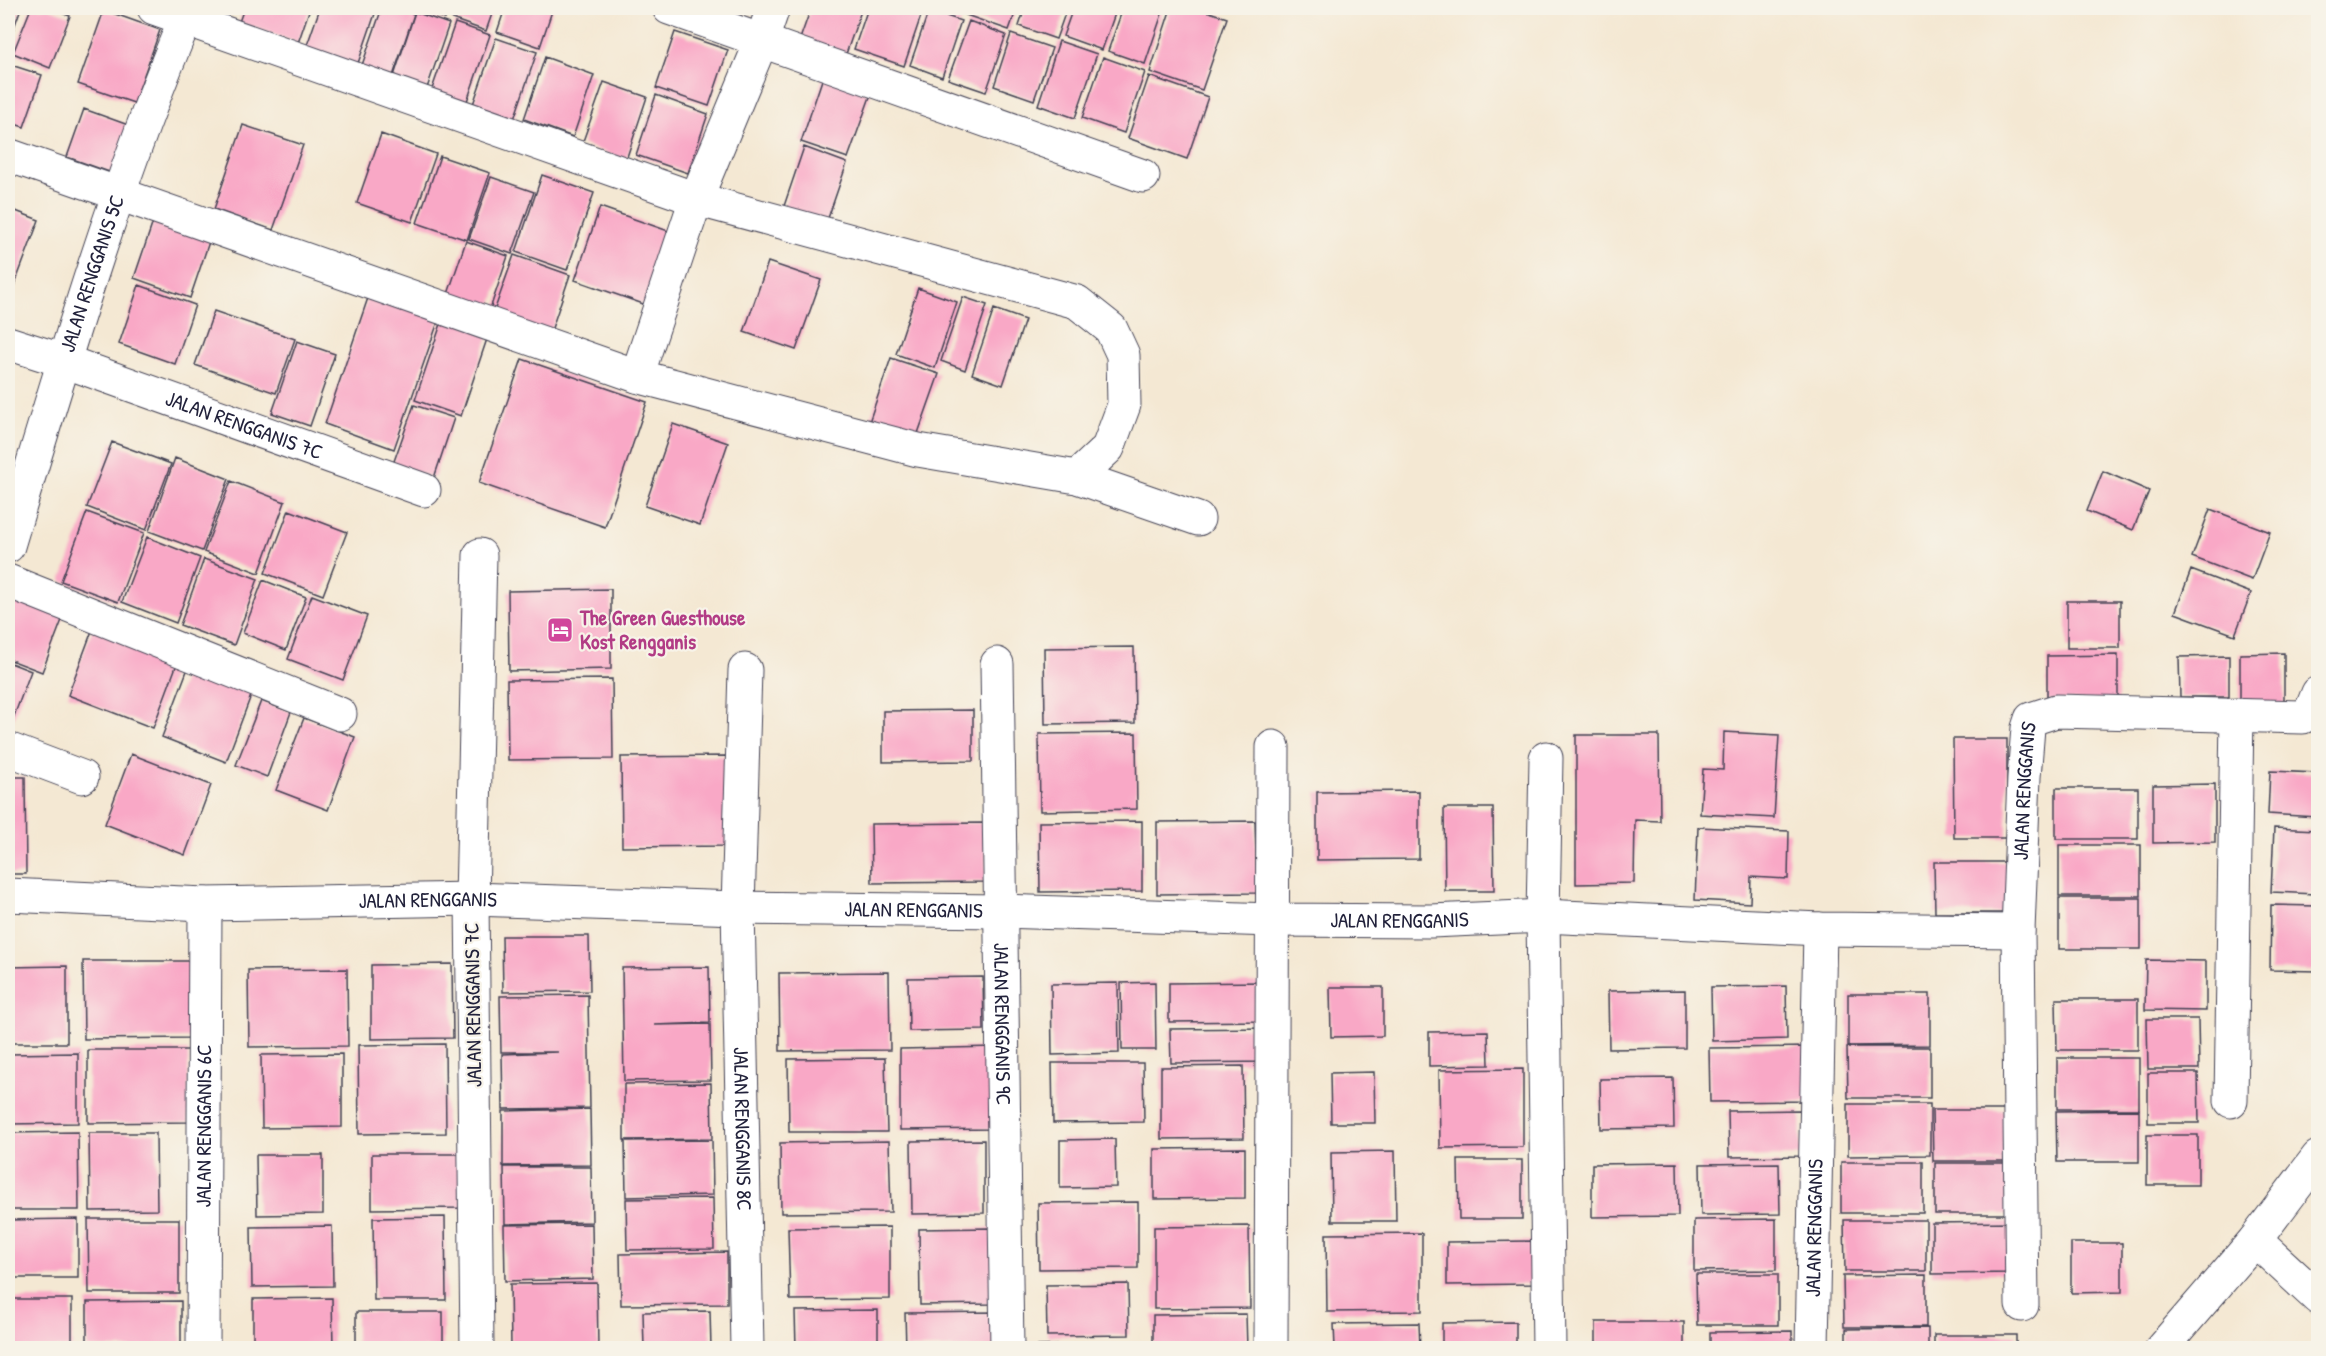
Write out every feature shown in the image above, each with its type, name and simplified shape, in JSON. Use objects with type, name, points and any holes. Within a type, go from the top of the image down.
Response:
[{"type":"street","points":[[154,8],[187,13],[696,199],[1077,302],[1111,329],[1123,355],[1124,405],[1108,448],[1077,477]]},
{"type":"street","points":[[669,8],[1143,176]]},
{"type":"street","points":[[637,375],[696,199],[762,40],[772,8]]},
{"type":"street","name":"JALAN RENGGANIS 5C","points":[[8,546],[118,192],[187,13]]},
{"type":"street","points":[[8,155],[637,375],[918,450],[1077,477],[1198,519]]},
{"type":"street","name":"JALAN RENGGANIS 7C","points":[[8,343],[424,490]]},
{"type":"street","name":"JALAN RENGGANIS 7C","points":[[477,1348],[472,898],[480,555]]},
{"type":"street","points":[[8,581],[340,714]]},
{"type":"street","name":"JALAN RENGGANIS 9C","points":[[997,664],[1007,1348]]},
{"type":"street","name":"JALAN RENGGANIS 8C","points":[[745,670],[738,908],[747,1348]]},
{"type":"street","name":"JALAN RENGGANIS","points":[[8,895],[205,904],[472,898],[738,908],[1001,911],[1272,920],[1431,921],[1543,916],[1820,928],[2018,931],[2025,767],[2028,728],[2031,719],[2056,711],[2303,717],[2310,713],[2319,693]]},
{"type":"street","points":[[2231,1101],[2237,715]]},
{"type":"street","points":[[1271,1348],[1273,747]]},
{"type":"street","points":[[8,749],[82,777]]},
{"type":"street","points":[[1546,758],[1543,916],[1549,1348]]},
{"type":"street","name":"JALAN RENGGANIS 6C","points":[[203,1348],[205,904]]},
{"type":"street","name":"JALAN RENGGANIS","points":[[1812,1348],[1820,928]]},
{"type":"street","points":[[2018,931],[2022,1305]]},
{"type":"street","points":[[2162,1348],[2255,1240],[2319,1157]]},
{"type":"street","points":[[2255,1240],[2319,1298]]},
{"type":"building","points":[[8,8],[21,8],[8,44]]},
{"type":"building","points":[[31,8],[48,8],[70,16],[50,68],[13,53]]},
{"type":"building","points":[[244,8],[310,8],[298,43],[239,22]]},
{"type":"building","points":[[320,8],[377,8],[356,69],[305,51]]},
{"type":"building","points":[[382,8],[395,8],[414,14],[392,79],[361,68]]},
{"type":"building","points":[[414,8],[449,8],[445,19]]},
{"type":"building","points":[[456,8],[494,8],[486,31],[452,19]]},
{"type":"building","points":[[505,8],[553,8],[540,47],[497,32]]},
{"type":"building","points":[[811,8],[862,8],[846,54],[800,39]]},
{"type":"building","points":[[868,8],[907,8],[922,13],[904,66],[854,49]]},
{"type":"building","points":[[943,8],[963,8],[961,14]]},
{"type":"building","points":[[969,8],[1017,8],[1009,30],[966,15]]},
{"type":"building","points":[[1025,8],[1067,8],[1056,39],[1019,26]]},
{"type":"building","points":[[1073,8],[1117,8],[1102,50],[1063,36]]},
{"type":"building","points":[[1123,8],[1164,8],[1145,64],[1108,51]]},
{"type":"building","points":[[1171,8],[1198,8],[1227,18],[1202,90],[1150,72]]},
{"type":"building","points":[[104,10],[160,30],[134,103],[78,84]]},
{"type":"building","points":[[929,10],[961,21],[942,77],[910,65]]},
{"type":"building","points":[[415,12],[449,24],[425,94],[392,82]]},
{"type":"building","points":[[969,21],[1006,35],[986,92],[948,79]]},
{"type":"building","points":[[455,23],[490,35],[466,104],[431,92]]},
{"type":"building","points":[[675,32],[728,50],[709,106],[656,88]]},
{"type":"building","points":[[1011,34],[1052,48],[1034,100],[994,86]]},
{"type":"building","points":[[496,38],[537,52],[512,125],[471,110]]},
{"type":"building","points":[[1059,41],[1097,54],[1075,118],[1038,105]]},
{"type":"building","points":[[545,57],[594,75],[573,137],[524,119]]},
{"type":"building","points":[[1103,57],[1145,72],[1124,133],[1082,118]]},
{"type":"building","points":[[8,64],[42,75],[24,127],[8,122]]},
{"type":"building","points":[[1149,76],[1208,97],[1187,159],[1128,138]]},
{"type":"building","points":[[823,77],[871,94],[848,158],[801,142]]},
{"type":"building","points":[[604,82],[647,97],[626,160],[582,144]]},
{"type":"building","points":[[656,95],[708,114],[688,173],[636,155]]},
{"type":"building","points":[[84,109],[131,126],[115,174],[67,157]]},
{"type":"building","points":[[243,125],[303,145],[273,230],[214,209]]},
{"type":"building","points":[[381,134],[436,154],[412,222],[357,203]]},
{"type":"building","points":[[804,147],[847,163],[826,224],[783,209]]},
{"type":"building","points":[[440,156],[490,173],[467,240],[417,223]]},
{"type":"building","points":[[542,175],[594,193],[567,270],[516,252]]},
{"type":"building","points":[[491,177],[534,192],[512,254],[469,239]]},
{"type":"building","points":[[600,207],[674,233],[649,306],[575,280]]},
{"type":"building","points":[[8,208],[39,220],[8,302]]},
{"type":"building","points":[[156,213],[212,233],[190,298],[134,278]]},
{"type":"building","points":[[466,241],[508,256],[489,312],[447,297]]},
{"type":"building","points":[[514,255],[570,275],[548,340],[491,320]]},
{"type":"building","points":[[768,262],[821,280],[796,350],[744,332]]},
{"type":"building","points":[[139,285],[195,305],[175,364],[119,344]]},
{"type":"building","points":[[918,288],[957,302],[935,368],[896,354]]},
{"type":"building","points":[[371,289],[441,313],[394,449],[325,424]]},
{"type":"building","points":[[963,297],[987,305],[965,370],[941,361]]},
{"type":"building","points":[[994,309],[1025,320],[1003,385],[972,374]]},
{"type":"building","points":[[214,311],[295,339],[276,393],[195,365]]},
{"type":"building","points":[[443,318],[489,333],[461,416],[415,400]]},
{"type":"building","points":[[297,341],[335,354],[310,426],[272,413]]},
{"type":"building","points":[[891,358],[939,374],[916,439],[869,422]]},
{"type":"building","points":[[522,359],[647,402],[605,527],[479,483]]},
{"type":"building","points":[[414,405],[454,418],[434,478],[393,464]]},
{"type":"building","points":[[673,424],[728,443],[700,525],[645,506]]},
{"type":"building","points":[[112,442],[171,464],[146,530],[87,507]]},
{"type":"building","points":[[175,458],[229,479],[202,551],[149,531]]},
{"type":"building","points":[[2103,471],[2149,491],[2133,530],[2087,511]]},
{"type":"building","points":[[231,481],[285,502],[259,573],[204,552]]},
{"type":"building","points":[[2210,509],[2270,532],[2252,580],[2192,557]]},
{"type":"building","points":[[289,510],[347,532],[323,595],[265,573]]},
{"type":"building","points":[[87,512],[144,533],[118,602],[61,581]]},
{"type":"building","points":[[147,537],[200,558],[176,623],[122,602]]},
{"type":"building","points":[[204,559],[258,579],[234,645],[180,625]]},
{"type":"building","points":[[2191,570],[2251,593],[2235,635],[2175,613]]},
{"type":"building","points":[[263,580],[306,597],[286,650],[243,633]]},
{"type":"building","points":[[8,584],[67,607],[42,672],[8,659]]},
{"type":"building","name":"The Green Guesthouse Kost Rengganis","points":[[611,589],[611,669],[509,671],[508,591]]},
{"type":"building","points":[[312,595],[367,616],[343,680],[288,659]]},
{"type":"building","points":[[2067,601],[2120,601],[2120,648],[2067,648]]},
{"type":"building","points":[[93,628],[178,661],[153,728],[68,695]]},
{"type":"building","points":[[1134,647],[1135,723],[1045,724],[1044,648]]},
{"type":"building","points":[[2284,653],[2284,710],[2240,710],[2240,654]]},
{"type":"building","points":[[2118,655],[2118,700],[2047,700],[2047,656]]},
{"type":"building","points":[[2229,656],[2229,697],[2180,697],[2179,657]]},
{"type":"building","points":[[8,662],[31,671],[8,732]]},
{"type":"building","points":[[188,668],[252,693],[226,762],[162,737]]},
{"type":"building","points":[[612,679],[613,759],[508,760],[507,680]]},
{"type":"building","points":[[261,701],[291,712],[267,777],[236,765]]},
{"type":"building","points":[[973,710],[973,761],[883,762],[883,711]]},
{"type":"building","points":[[304,718],[355,737],[328,810],[276,790]]},
{"type":"building","points":[[1724,732],[1779,735],[1774,818],[1700,814],[1703,769],[1723,770]]},
{"type":"building","points":[[1136,733],[1137,809],[1040,811],[1039,734]]},
{"type":"building","points":[[1576,735],[1659,735],[1660,821],[1635,820],[1634,883],[1576,884]]},
{"type":"building","points":[[1953,739],[2007,739],[2007,838],[1954,838]]},
{"type":"building","points":[[131,754],[211,785],[185,855],[105,824]]},
{"type":"building","points":[[727,756],[728,846],[622,847],[621,757]]},
{"type":"building","points":[[2270,771],[2318,773],[2317,817],[2268,814]]},
{"type":"building","points":[[8,777],[25,777],[26,874],[8,874]]},
{"type":"building","points":[[2215,784],[2215,842],[2153,843],[2153,785]]},
{"type":"building","points":[[2056,788],[2138,788],[2138,839],[2056,839]]},
{"type":"building","points":[[1419,791],[1419,859],[1317,860],[1317,792]]},
{"type":"building","points":[[1444,808],[1493,808],[1494,891],[1445,891]]},
{"type":"building","points":[[1142,821],[1142,891],[1040,892],[1039,822]]},
{"type":"building","points":[[1255,821],[1257,893],[1157,894],[1157,822]]},
{"type":"building","points":[[986,823],[986,882],[872,883],[871,824]]},
{"type":"building","points":[[1698,827],[1789,831],[1788,879],[1751,877],[1750,903],[1695,900]]},
{"type":"building","points":[[2274,828],[2317,830],[2315,894],[2271,892]]},
{"type":"building","points":[[2059,845],[2141,845],[2141,896],[2059,896]]},
{"type":"building","points":[[1934,862],[2016,862],[2017,913],[1935,913]]},
{"type":"building","points":[[2059,898],[2141,898],[2141,949],[2059,949]]},
{"type":"building","points":[[2271,905],[2318,906],[2318,971],[2270,970]]},
{"type":"building","points":[[502,936],[589,936],[590,991],[503,992]]},
{"type":"building","points":[[2146,960],[2206,961],[2206,1011],[2145,1010]]},
{"type":"building","points":[[83,961],[194,961],[194,1038],[84,1039]]},
{"type":"building","points":[[452,964],[453,1038],[371,1039],[371,965]]},
{"type":"building","points":[[67,966],[67,1043],[8,1043],[8,967]]},
{"type":"building","points":[[709,967],[710,1023],[654,1025],[710,1024],[711,1080],[624,1081],[622,968]]},
{"type":"building","points":[[347,969],[348,1046],[249,1047],[248,970]]},
{"type":"building","points":[[889,972],[890,1050],[780,1051],[779,973]]},
{"type":"building","points":[[983,977],[984,1030],[909,1031],[908,978]]},
{"type":"building","points":[[1155,982],[1156,1050],[1122,1050],[1121,983]]},
{"type":"building","points":[[1266,982],[1267,1021],[1169,1022],[1169,983]]},
{"type":"building","points":[[1118,983],[1119,1053],[1052,1055],[1051,984]]},
{"type":"building","points":[[1786,986],[1787,1039],[1712,1041],[1711,987]]},
{"type":"building","points":[[1330,987],[1383,987],[1383,1036],[1331,1037]]},
{"type":"building","points":[[1685,990],[1685,1048],[1609,1049],[1608,991]]},
{"type":"building","points":[[1848,994],[1930,994],[1930,1045],[1848,1046]]},
{"type":"building","points":[[588,995],[590,1108],[503,1109],[502,1054],[558,1052],[501,1052],[500,996]]},
{"type":"building","points":[[2056,999],[2138,999],[2138,1050],[2057,1050]]},
{"type":"building","points":[[2147,1019],[2198,1019],[2199,1069],[2148,1069]]},
{"type":"building","points":[[1270,1028],[1271,1062],[1171,1063],[1170,1029]]},
{"type":"building","points":[[1488,1031],[1489,1065],[1429,1066],[1429,1032]]},
{"type":"building","points":[[445,1044],[446,1133],[359,1134],[358,1045]]},
{"type":"building","points":[[996,1047],[997,1129],[900,1130],[900,1049]]},
{"type":"building","points":[[1810,1047],[1810,1101],[1710,1102],[1709,1048]]},
{"type":"building","points":[[1847,1047],[1930,1047],[1930,1098],[1848,1098]]},
{"type":"building","points":[[88,1050],[188,1050],[189,1122],[88,1123]]},
{"type":"building","points":[[78,1053],[78,1123],[8,1124],[8,1054]]},
{"type":"building","points":[[342,1054],[342,1127],[262,1128],[261,1055]]},
{"type":"building","points":[[885,1058],[887,1132],[789,1132],[788,1059]]},
{"type":"building","points":[[2057,1058],[2139,1058],[2139,1109],[2057,1109]]},
{"type":"building","points":[[1052,1063],[1143,1063],[1144,1122],[1053,1123]]},
{"type":"building","points":[[1243,1066],[1244,1138],[1161,1139],[1161,1067]]},
{"type":"building","points":[[1523,1069],[1523,1147],[1440,1148],[1439,1070]]},
{"type":"building","points":[[1374,1072],[1375,1123],[1331,1123],[1330,1073]]},
{"type":"building","points":[[2148,1073],[2198,1073],[2199,1123],[2148,1123]]},
{"type":"building","points":[[1673,1078],[1674,1128],[1601,1129],[1600,1079]]},
{"type":"building","points":[[711,1083],[712,1139],[624,1140],[624,1084]]},
{"type":"building","points":[[1848,1104],[1930,1104],[1930,1155],[1848,1156]]},
{"type":"building","points":[[590,1109],[591,1165],[503,1166],[503,1111]]},
{"type":"building","points":[[1800,1110],[1801,1156],[1729,1157],[1728,1111]]},
{"type":"building","points":[[1932,1110],[2014,1110],[2015,1161],[1933,1161]]},
{"type":"building","points":[[2139,1110],[2139,1162],[2057,1162],[2056,1111]]},
{"type":"building","points":[[78,1132],[79,1210],[8,1210],[8,1133]]},
{"type":"building","points":[[89,1133],[156,1133],[157,1210],[90,1211]]},
{"type":"building","points":[[2147,1135],[2198,1135],[2198,1185],[2147,1185]]},
{"type":"building","points":[[1115,1139],[1116,1187],[1060,1188],[1060,1140]]},
{"type":"building","points":[[712,1140],[713,1195],[626,1197],[625,1141]]},
{"type":"building","points":[[984,1140],[984,1213],[912,1214],[911,1141]]},
{"type":"building","points":[[889,1141],[891,1212],[781,1213],[780,1143]]},
{"type":"building","points":[[1245,1148],[1245,1198],[1154,1199],[1154,1149]]},
{"type":"building","points":[[1395,1151],[1396,1221],[1332,1221],[1331,1152]]},
{"type":"building","points":[[372,1154],[465,1154],[465,1208],[372,1209]]},
{"type":"building","points":[[256,1155],[323,1155],[323,1214],[257,1215]]},
{"type":"building","points":[[1458,1160],[1522,1160],[1522,1219],[1459,1219]]},
{"type":"building","points":[[1841,1162],[1923,1162],[1923,1213],[1841,1213]]},
{"type":"building","points":[[1677,1163],[1678,1216],[1592,1217],[1592,1164]]},
{"type":"building","points":[[1779,1163],[1780,1214],[1701,1215],[1700,1164]]},
{"type":"building","points":[[1935,1163],[2017,1163],[2017,1214],[1935,1214]]},
{"type":"building","points":[[504,1167],[591,1167],[592,1222],[505,1224]]},
{"type":"building","points":[[713,1198],[714,1249],[627,1250],[626,1199]]},
{"type":"building","points":[[1138,1202],[1138,1268],[1039,1269],[1038,1203]]},
{"type":"building","points":[[445,1217],[446,1300],[374,1300],[373,1218]]},
{"type":"building","points":[[78,1219],[78,1278],[8,1278],[8,1220]]},
{"type":"building","points":[[88,1219],[179,1219],[179,1293],[89,1293]]},
{"type":"building","points":[[1776,1219],[1776,1270],[1694,1271],[1694,1220]]},
{"type":"building","points":[[1844,1220],[1926,1220],[1926,1271],[1845,1271]]},
{"type":"building","points":[[2014,1222],[2014,1273],[1932,1274],[1932,1223]]},
{"type":"building","points":[[592,1224],[593,1279],[505,1281],[504,1225]]},
{"type":"building","points":[[332,1226],[333,1286],[252,1287],[251,1227]]},
{"type":"building","points":[[1249,1226],[1250,1308],[1154,1309],[1154,1227]]},
{"type":"building","points":[[890,1227],[890,1299],[790,1300],[788,1228]]},
{"type":"building","points":[[993,1228],[994,1304],[920,1305],[919,1229]]},
{"type":"building","points":[[1422,1233],[1422,1311],[1327,1312],[1326,1234]]},
{"type":"building","points":[[1538,1241],[1539,1284],[1447,1285],[1447,1242]]},
{"type":"building","points":[[2071,1243],[2122,1243],[2122,1292],[2071,1293]]},
{"type":"building","points":[[727,1252],[727,1304],[621,1305],[620,1254]]},
{"type":"building","points":[[1696,1274],[1778,1274],[1778,1325],[1697,1325]]},
{"type":"building","points":[[1926,1275],[1926,1327],[1844,1327],[1843,1276]]},
{"type":"building","points":[[597,1283],[598,1348],[511,1348],[510,1284]]},
{"type":"building","points":[[1128,1284],[1129,1335],[1047,1336],[1046,1285]]},
{"type":"building","points":[[332,1298],[333,1348],[253,1348],[253,1299]]},
{"type":"building","points":[[8,1299],[72,1299],[72,1348],[8,1348]]},
{"type":"building","points":[[181,1301],[181,1348],[87,1348],[87,1302]]},
{"type":"building","points":[[878,1310],[878,1348],[796,1348],[795,1311]]},
{"type":"building","points":[[710,1311],[711,1348],[644,1348],[643,1312]]},
{"type":"building","points":[[356,1312],[443,1312],[443,1348],[356,1348]]},
{"type":"building","points":[[999,1312],[999,1348],[906,1348],[905,1313]]},
{"type":"building","points":[[1246,1314],[1247,1348],[1153,1348],[1153,1315]]},
{"type":"building","points":[[1516,1322],[1516,1348],[1442,1348],[1442,1323]]},
{"type":"building","points":[[1596,1322],[1684,1322],[1684,1348],[1596,1348]]},
{"type":"building","points":[[1419,1323],[1420,1348],[1335,1348],[1334,1324]]},
{"type":"building","points":[[1928,1328],[1928,1348],[1846,1348],[1846,1329]]},
{"type":"building","points":[[1792,1331],[1792,1348],[1710,1348],[1710,1332]]},
{"type":"building","points":[[1934,1335],[2016,1335],[2016,1348],[1934,1348]]},
{"type":"building","points":[[1117,1344],[1117,1348],[1038,1348],[1038,1346]]},
{"type":"place","name":"The Green Guesthouse Kost Rengganis","points":[[560,630]]}]
